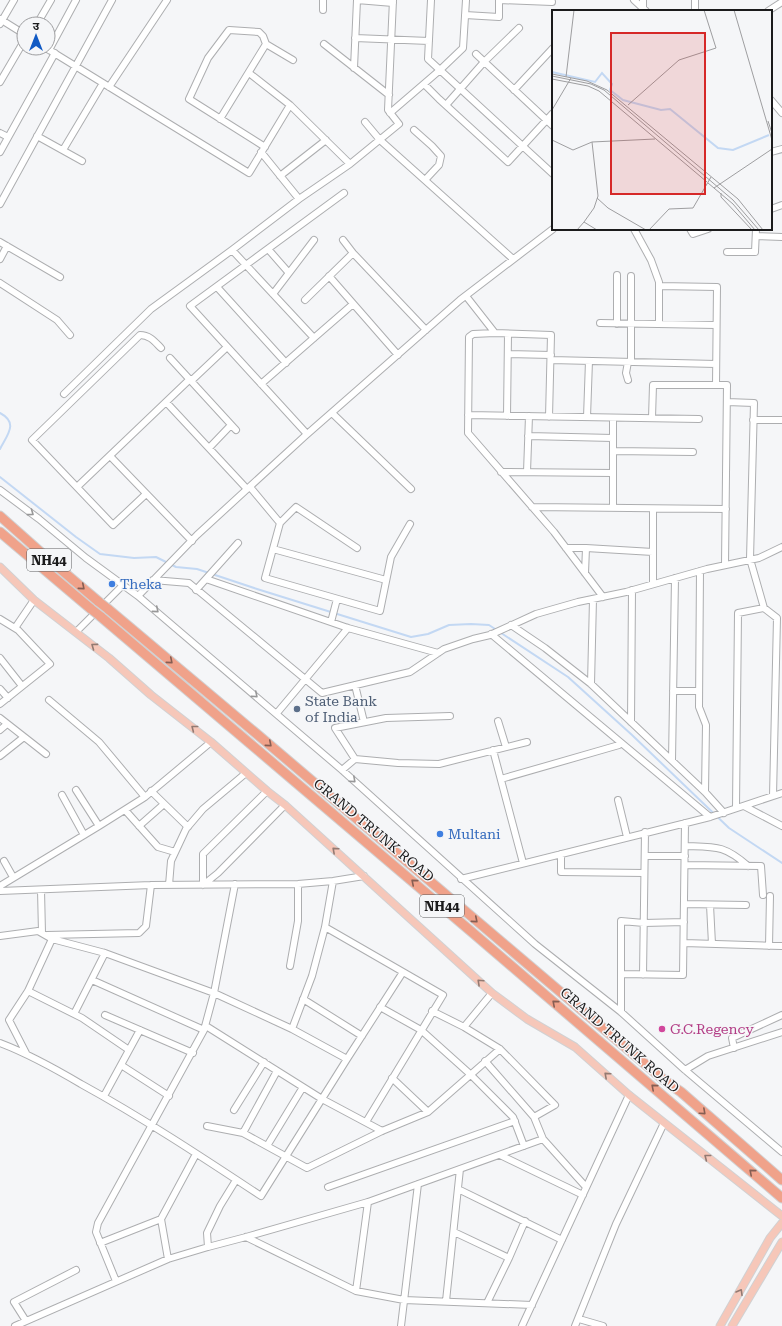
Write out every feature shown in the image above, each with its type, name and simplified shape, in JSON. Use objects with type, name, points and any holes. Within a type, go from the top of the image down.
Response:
[{"type":"highway","name":"GRAND TRUNK ROAD","points":[[0,516],[99,602],[652,1070],[681,1092],[782,1180]]},
{"type":"highway","name":"GRAND TRUNK ROAD","points":[[0,532],[462,923],[782,1198]]},
{"type":"main road","points":[[0,567],[34,600],[109,658],[285,805],[492,993],[527,1019],[575,1047],[629,1095],[782,1216]]},
{"type":"main road","points":[[720,1326],[770,1238],[782,1223]]},
{"type":"main road","points":[[732,1326],[782,1242]]},
{"type":"street","points":[[14,0],[1,21],[16,29]]},
{"type":"street","points":[[42,16],[51,0]]},
{"type":"street","points":[[56,38],[76,0]]},
{"type":"street","points":[[0,204],[112,0]]},
{"type":"street","points":[[63,150],[106,85],[167,0]]},
{"type":"street","points":[[323,0],[323,10]]},
{"type":"street","points":[[64,394],[151,309],[299,199],[350,164],[399,124],[388,110],[393,1],[357,0],[354,68]]},
{"type":"street","points":[[431,0],[428,59],[552,173]]},
{"type":"street","points":[[390,113],[464,48],[466,0]]},
{"type":"street","points":[[465,15],[499,17],[499,0],[549,1]]},
{"type":"street","points":[[634,0],[644,10]]},
{"type":"street","points":[[643,0],[644,10]]},
{"type":"street","points":[[770,10],[782,2]]},
{"type":"street","points":[[446,105],[484,62],[519,28]]},
{"type":"street","points":[[294,60],[266,44],[263,36],[259,32],[229,30],[208,58],[189,99],[263,150],[280,176],[299,199]]},
{"type":"street","points":[[355,38],[429,41]]},
{"type":"street","points":[[220,119],[266,44]]},
{"type":"street","points":[[324,44],[389,95]]},
{"type":"street","points":[[514,90],[552,49]]},
{"type":"street","points":[[56,54],[248,173],[290,105]]},
{"type":"street","points":[[476,54],[552,125]]},
{"type":"street","points":[[0,82],[16,55]]},
{"type":"street","points":[[0,152],[47,56]]},
{"type":"street","points":[[249,73],[290,105],[350,164]]},
{"type":"street","points":[[424,84],[508,162],[552,114]]},
{"type":"street","points":[[772,101],[782,113]]},
{"type":"street","points":[[365,122],[380,140],[513,259]]},
{"type":"street","points":[[414,130],[441,156],[439,165],[425,180]]},
{"type":"street","points":[[0,133],[8,137]]},
{"type":"street","points":[[37,136],[82,161]]},
{"type":"street","points":[[280,176],[326,140]]},
{"type":"street","points":[[772,152],[782,149]]},
{"type":"street","points":[[307,434],[190,306],[344,193]]},
{"type":"street","points":[[772,209],[782,205]]},
{"type":"street","points":[[138,596],[192,541],[307,434],[466,296],[552,230]]},
{"type":"street","points":[[635,230],[651,260],[659,286],[659,324]]},
{"type":"street","points":[[691,230],[693,234],[705,230]]},
{"type":"street","points":[[727,252],[755,252],[756,230]]},
{"type":"street","points":[[756,236],[782,237]]},
{"type":"street","points":[[273,294],[314,240]]},
{"type":"street","points":[[343,240],[426,330]]},
{"type":"street","points":[[0,242],[60,277]]},
{"type":"street","points":[[0,259],[8,246]]},
{"type":"street","points":[[268,249],[289,273]]},
{"type":"street","points":[[232,250],[314,338]]},
{"type":"street","points":[[305,300],[353,252]]},
{"type":"street","points":[[617,275],[617,324]]},
{"type":"street","points":[[329,276],[398,355]]},
{"type":"street","points":[[628,380],[626,373],[630,362],[632,324],[631,276]]},
{"type":"street","points":[[0,283],[57,320],[70,335]]},
{"type":"street","points":[[659,286],[717,287],[716,385]]},
{"type":"street","points":[[217,287],[286,363]]},
{"type":"street","points":[[466,296],[495,333]]},
{"type":"street","points":[[261,384],[353,304]]},
{"type":"street","points":[[600,323],[716,325]]},
{"type":"street","points":[[550,417],[551,335],[495,333],[473,334],[469,337],[468,433],[566,548],[603,597]]},
{"type":"street","points":[[507,416],[508,334]]},
{"type":"street","points":[[146,494],[113,525],[32,440],[140,335],[145,335],[151,338],[161,348]]},
{"type":"street","points":[[77,487],[166,402],[227,347]]},
{"type":"street","points":[[508,354],[589,361],[716,364]]},
{"type":"street","points":[[170,358],[234,427],[209,448]]},
{"type":"street","points":[[587,417],[589,361]]},
{"type":"street","points":[[652,418],[652,385],[727,385],[726,565]]},
{"type":"street","points":[[166,402],[249,488],[280,523]]},
{"type":"street","points":[[727,402],[754,403],[750,559],[764,608],[779,618],[773,796]]},
{"type":"street","points":[[332,413],[411,489]]},
{"type":"street","points":[[468,415],[699,419]]},
{"type":"street","points":[[526,472],[529,416]]},
{"type":"street","points":[[613,418],[613,508]]},
{"type":"street","points":[[753,420],[782,420]]},
{"type":"street","points":[[528,436],[613,438]]},
{"type":"street","points":[[613,451],[693,452]]},
{"type":"street","points":[[110,456],[192,541]]},
{"type":"street","points":[[501,472],[613,473]]},
{"type":"street","points":[[0,490],[39,519],[86,558],[138,596],[342,770],[461,879],[535,944],[621,1012],[685,1070],[781,1148]]},
{"type":"street","points":[[357,548],[296,507],[280,523],[265,578],[380,611],[391,557],[410,524]]},
{"type":"street","points":[[532,507],[726,509]]},
{"type":"street","points":[[653,508],[654,584]]},
{"type":"street","points":[[196,590],[238,543]]},
{"type":"street","points":[[154,580],[189,583],[322,693],[410,672],[444,649],[503,629],[536,614],[700,571],[759,558],[782,547]]},
{"type":"street","points":[[566,548],[653,552]]},
{"type":"street","points":[[585,573],[586,548]]},
{"type":"street","points":[[273,549],[386,580]]},
{"type":"street","points":[[700,571],[699,707],[706,725],[705,792]]},
{"type":"street","points":[[207,578],[332,620],[348,628],[438,653]]},
{"type":"street","points":[[672,760],[675,578]]},
{"type":"street","points":[[76,632],[123,585]]},
{"type":"street","points":[[631,722],[632,590]]},
{"type":"street","points":[[332,620],[337,599]]},
{"type":"street","points":[[591,684],[593,599]]},
{"type":"street","points":[[14,628],[34,600]]},
{"type":"street","points":[[736,808],[738,613],[764,608]]},
{"type":"street","points":[[0,618],[14,628],[50,664],[0,704]]},
{"type":"street","points":[[511,625],[545,648],[591,684],[705,792],[722,813]]},
{"type":"street","points":[[276,713],[348,628]]},
{"type":"street","points":[[492,633],[711,817]]},
{"type":"street","points":[[0,658],[22,686]]},
{"type":"street","points":[[356,685],[364,722]]},
{"type":"street","points":[[0,689],[8,698]]},
{"type":"street","points":[[673,691],[699,691]]},
{"type":"street","points":[[49,700],[99,742],[145,797]]},
{"type":"street","points":[[355,759],[335,728],[386,718],[450,716]]},
{"type":"street","points":[[0,718],[46,754]]},
{"type":"street","points":[[498,721],[506,747]]},
{"type":"street","points":[[0,730],[8,724]]},
{"type":"street","points":[[0,756],[24,736]]},
{"type":"street","points":[[0,886],[145,797],[211,742]]},
{"type":"street","points":[[342,770],[355,759],[398,763],[439,764],[527,742]]},
{"type":"street","points":[[501,780],[619,745]]},
{"type":"street","points":[[493,750],[523,863]]},
{"type":"street","points":[[168,886],[171,861],[188,827],[203,809],[246,773]]},
{"type":"street","points":[[76,790],[99,826]]},
{"type":"street","points":[[203,885],[203,854],[267,791]]},
{"type":"street","points":[[151,792],[188,827]]},
{"type":"street","points":[[461,879],[645,832],[711,817],[782,793]]},
{"type":"street","points":[[62,795],[84,835]]},
{"type":"street","points":[[618,800],[627,837]]},
{"type":"street","points":[[139,826],[164,804]]},
{"type":"street","points":[[203,885],[218,873],[285,805]]},
{"type":"street","points":[[744,806],[782,826]]},
{"type":"street","points":[[125,810],[158,847],[176,852]]},
{"type":"street","points":[[621,974],[683,975],[685,823]]},
{"type":"street","points":[[643,975],[645,832]]},
{"type":"street","points":[[685,846],[721,848],[735,854],[748,866]]},
{"type":"street","points":[[561,854],[561,872],[644,873]]},
{"type":"street","points":[[645,856],[685,856]]},
{"type":"street","points":[[4,861],[13,877]]},
{"type":"street","points":[[685,865],[761,866],[766,896],[769,946]]},
{"type":"street","points":[[0,891],[235,884],[298,884],[333,881],[364,876]]},
{"type":"street","points":[[292,1029],[312,976],[325,927],[333,881]]},
{"type":"street","points":[[116,1281],[96,1232],[98,1223],[205,1028],[214,993],[235,884]]},
{"type":"street","points":[[290,966],[298,921],[298,884]]},
{"type":"street","points":[[47,936],[139,933],[146,926],[150,886]]},
{"type":"street","points":[[26,1053],[8,1020],[28,991],[47,936],[41,890]]},
{"type":"street","points":[[684,904],[746,905]]},
{"type":"street","points":[[710,905],[712,944]]},
{"type":"street","points":[[621,1012],[621,921],[644,923],[684,922]]},
{"type":"street","points":[[325,927],[443,995],[366,1122]]},
{"type":"street","points":[[1,937],[38,931],[47,936],[105,953],[214,993],[292,1029],[347,1059]]},
{"type":"street","points":[[684,943],[782,946]]},
{"type":"street","points":[[74,1014],[105,953]]},
{"type":"street","points":[[0,1042],[26,1053],[104,1096],[152,1125],[261,1196],[403,972]]},
{"type":"street","points":[[92,980],[205,1028],[264,1062],[322,1099],[382,1131]]},
{"type":"street","points":[[28,991],[82,1018],[129,1050]]},
{"type":"street","points":[[464,1026],[492,993]]},
{"type":"street","points":[[303,1000],[362,1036]]},
{"type":"street","points":[[380,1007],[421,1030],[470,1074],[513,1117],[524,1146]]},
{"type":"street","points":[[432,1011],[464,1026],[500,1049],[555,1105],[534,1117]]},
{"type":"street","points":[[105,1015],[192,1053]]},
{"type":"street","points":[[734,1048],[732,1038],[782,1015]]},
{"type":"street","points":[[104,1096],[140,1030]]},
{"type":"street","points":[[685,1070],[708,1056],[782,1032]]},
{"type":"street","points":[[207,1126],[243,1133],[307,1168],[382,1131],[428,1112],[500,1049]]},
{"type":"street","points":[[485,1061],[534,1117],[543,1139],[586,1188]]},
{"type":"street","points":[[234,1110],[264,1062]]},
{"type":"street","points":[[121,1065],[169,1096]]},
{"type":"street","points":[[243,1133],[277,1071]]},
{"type":"street","points":[[392,1078],[428,1112]]},
{"type":"street","points":[[267,1146],[303,1087]]},
{"type":"street","points":[[522,1326],[629,1095]]},
{"type":"street","points":[[328,1187],[515,1121]]},
{"type":"street","points":[[575,1326],[616,1224],[664,1123]]},
{"type":"street","points":[[15,1326],[168,1259],[368,1202],[543,1139]]},
{"type":"street","points":[[168,1259],[161,1219],[196,1154]]},
{"type":"street","points":[[500,1155],[583,1195]]},
{"type":"street","points":[[446,1301],[460,1169]]},
{"type":"street","points":[[208,1247],[207,1233],[220,1206],[236,1180]]},
{"type":"street","points":[[401,1326],[418,1184]]},
{"type":"street","points":[[458,1189],[562,1240]]},
{"type":"street","points":[[356,1291],[368,1202]]},
{"type":"street","points":[[100,1243],[161,1219]]},
{"type":"street","points":[[487,1303],[525,1221]]},
{"type":"street","points":[[454,1232],[509,1258]]},
{"type":"street","points":[[246,1237],[356,1291],[404,1300],[532,1305]]},
{"type":"street","points":[[26,1321],[14,1302],[76,1270]]},
{"type":"street","points":[[579,1319],[602,1326]]},
{"type":"waterway","points":[[0,413],[6,417],[10,425],[10,430],[0,449]]},
{"type":"waterway","points":[[0,477],[100,554],[134,558],[156,557],[176,567],[197,569],[411,637],[428,634],[449,625],[489,625],[568,677],[632,735],[729,828],[782,863]]},
{"type":"place","name":"Theka","points":[[112,584]]},
{"type":"place","name":"State Bank of India","points":[[297,709]]},
{"type":"place","name":"Multani","points":[[440,834]]},
{"type":"place","name":"G.C.Regency","points":[[662,1029]]}]
